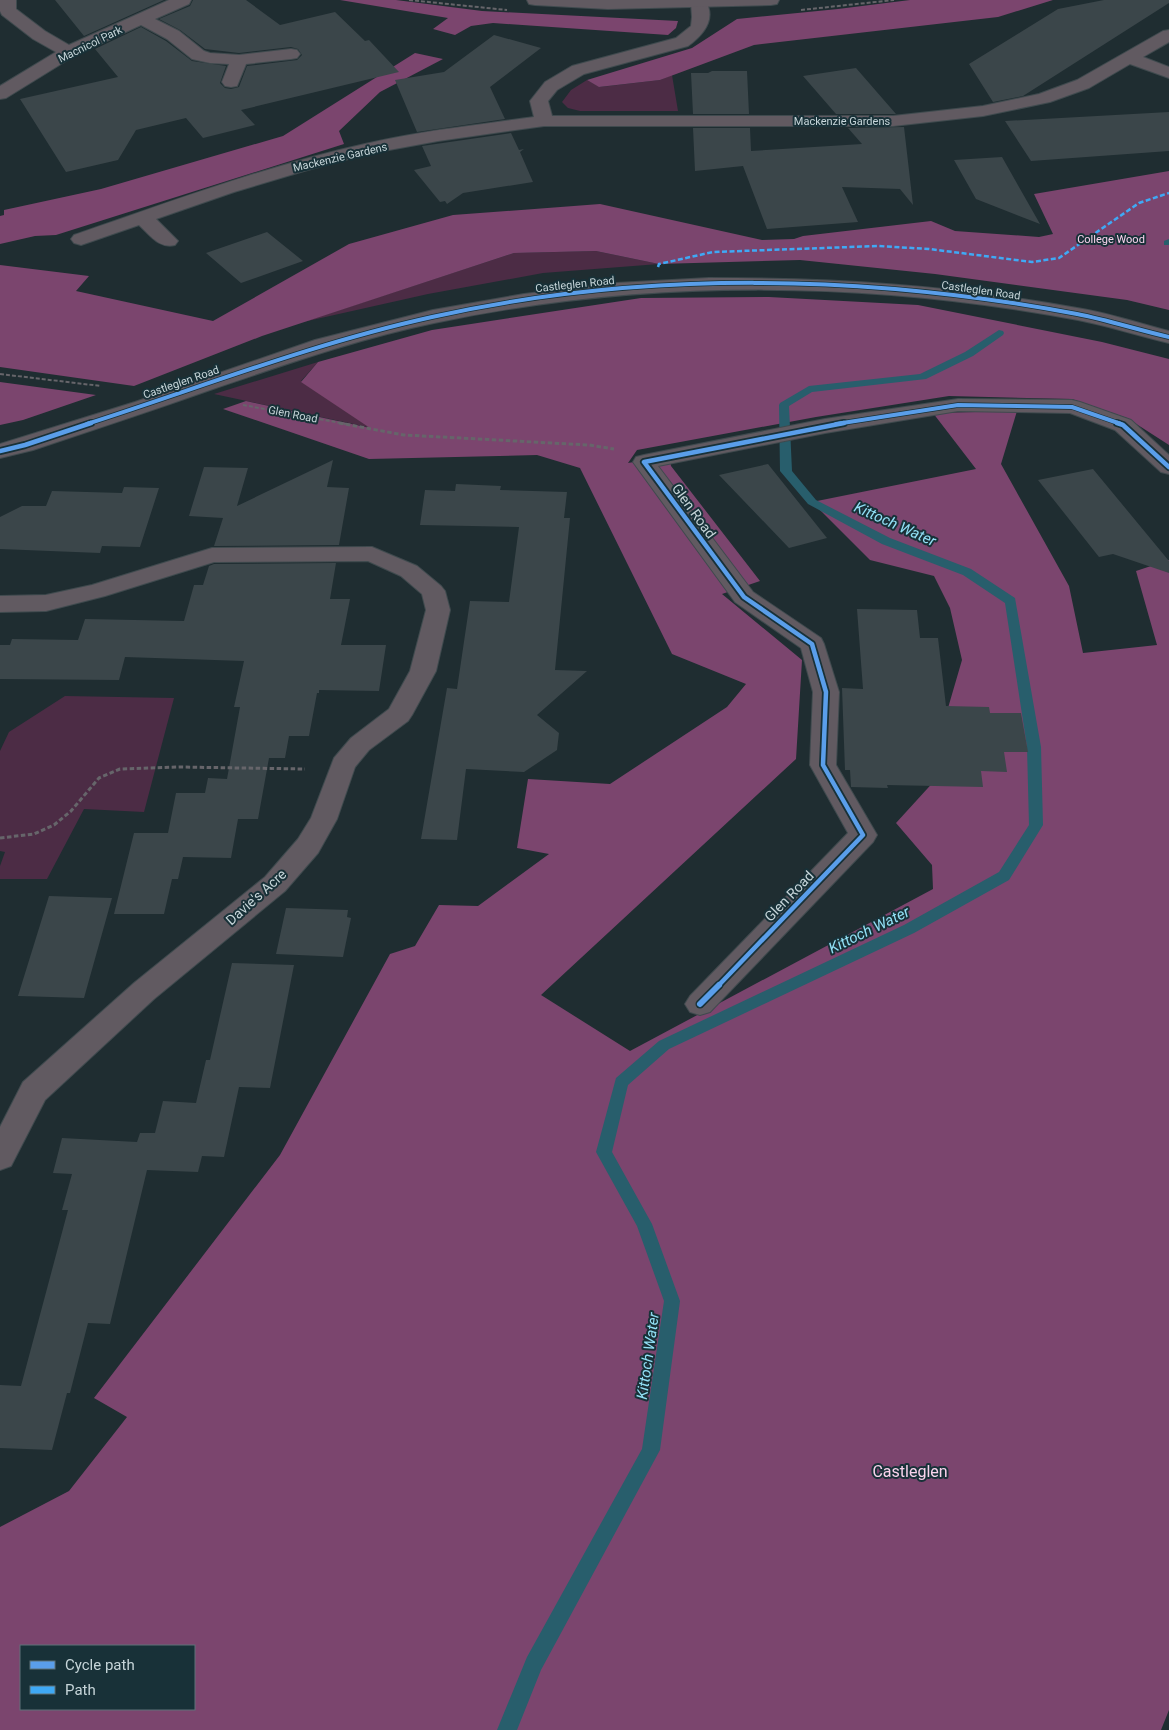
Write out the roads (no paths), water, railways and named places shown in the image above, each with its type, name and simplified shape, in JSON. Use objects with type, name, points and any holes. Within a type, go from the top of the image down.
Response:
[{"type":"street","name":"Macnicol Park","points":[[0,94],[68,52],[183,0]]},
{"type":"street","points":[[535,0],[608,4],[771,0]]},
{"type":"street","points":[[544,121],[540,101],[551,86],[578,70],[682,42],[696,31],[702,21],[699,3]]},
{"type":"street","points":[[5,8],[39,35],[68,52]]},
{"type":"street","points":[[142,19],[174,35],[198,55],[210,58],[239,60],[291,54]]},
{"type":"street","name":"Mackenzie Gardens","points":[[81,239],[297,167],[366,149],[438,136],[544,121],[893,121],[983,112],[1044,98],[1084,84],[1169,35]]},
{"type":"street","points":[[1129,58],[1169,73]]},
{"type":"street","points":[[232,82],[239,60]]},
{"type":"street","points":[[143,218],[168,241]]},
{"type":"street","name":"Castleglen Road","points":[[0,451],[34,442],[344,339],[430,318],[529,299],[638,288],[748,282],[862,286],[976,298],[1080,315],[1169,337]]},
{"type":"street","name":"Glen Road","points":[[700,1004],[863,835],[823,765],[826,692],[812,644],[744,597],[644,462],[825,426],[958,405],[1072,407],[1123,425],[1169,467]]},
{"type":"street","name":"Davie's Acre","points":[[0,604],[46,603],[97,591],[212,556],[372,554],[409,571],[433,591],[438,610],[423,671],[399,715],[360,744],[343,764],[324,819],[308,846],[275,884],[144,991],[34,1091],[0,1157]]},
{"type":"waterway","name":"Kittoch Water","points":[[507,1730],[534,1664],[651,1450],[672,1301],[644,1224],[604,1152],[621,1082],[664,1045],[909,929],[1004,876],[1036,825],[1034,747],[1011,601],[967,572],[886,541],[812,502],[786,471],[784,405],[809,389],[922,377],[969,354],[999,333]]},
{"type":"park label","name":"College Wood","points":[[1111,239]]},
{"type":"park label","name":"Castleglen","points":[[910,1471]]}]
